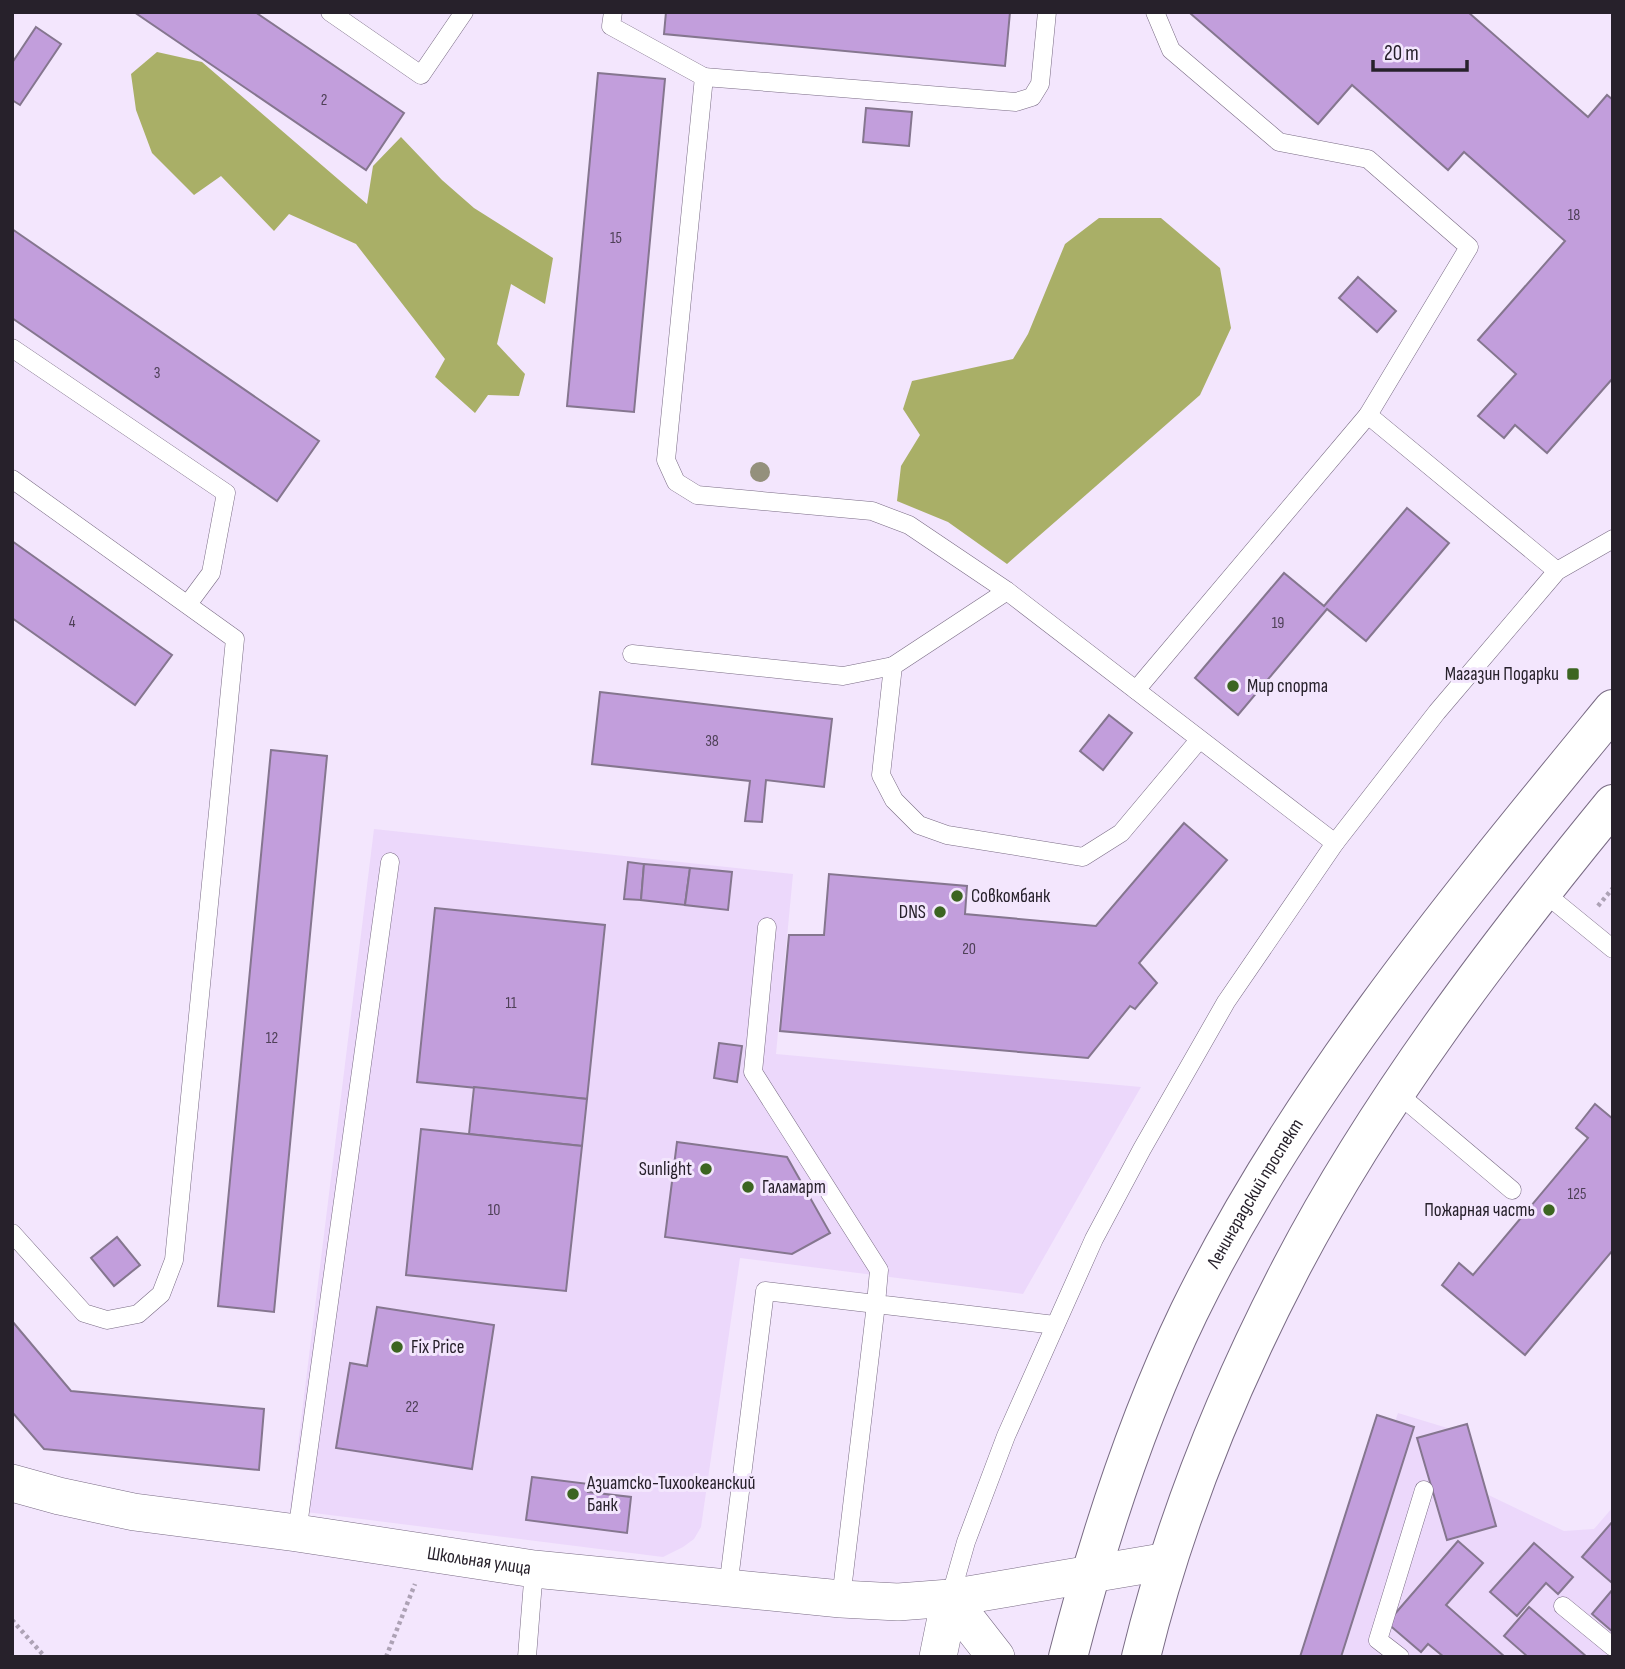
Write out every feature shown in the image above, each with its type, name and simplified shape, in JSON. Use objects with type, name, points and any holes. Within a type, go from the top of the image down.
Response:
[{"type":"main road","name":"Ленинградский проспект","points":[[1068,1657],[1090,1575],[1139,1429],[1189,1312],[1250,1200],[1327,1077],[1409,965],[1495,853],[1613,709]]},
{"type":"main road","points":[[1141,1657],[1168,1562],[1203,1459],[1245,1362],[1292,1267],[1396,1092],[1542,891],[1613,804]]},
{"type":"main road","points":[[1495,853],[1542,891]]},
{"type":"street","name":"Школьная улица","points":[[12,1483],[134,1512],[297,1533],[534,1569],[841,1599],[898,1602],[950,1598],[1090,1575]]},
{"type":"street","points":[[1090,1575],[1168,1562]]},
{"type":"street","points":[[938,1657],[950,1598]]},
{"type":"street","points":[[950,1598],[996,1657]]},
{"type":"lane","points":[[330,12],[421,75],[464,12]]},
{"type":"lane","points":[[613,12],[611,26],[704,77],[1016,102],[1032,97],[1040,84],[1047,12]]},
{"type":"lane","points":[[1136,690],[1368,415],[1469,247],[1368,159],[1279,142],[1171,50],[1155,12]]},
{"type":"lane","points":[[704,77],[666,460],[676,482],[697,495],[872,511],[909,525],[1007,591],[1335,843]]},
{"type":"lane","points":[[12,348],[226,493],[211,573],[188,604]]},
{"type":"lane","points":[[1368,415],[1557,571]]},
{"type":"lane","points":[[12,479],[235,639],[174,1260],[161,1294],[138,1314],[107,1320],[84,1313],[12,1233]]},
{"type":"lane","points":[[950,1598],[966,1542],[1006,1436],[1094,1239],[1226,1002],[1335,843],[1437,712],[1557,571],[1613,538]]},
{"type":"lane","points":[[632,654],[843,677],[892,666],[1007,591]]},
{"type":"lane","points":[[892,666],[881,775],[894,800],[919,825],[947,835],[1083,857],[1121,833],[1199,740]]},
{"type":"lane","points":[[297,1533],[390,862]]},
{"type":"lane","points":[[1542,891],[1613,949]]},
{"type":"lane","points":[[767,927],[753,1072],[879,1270],[841,1599]]},
{"type":"lane","points":[[1396,1092],[1512,1190]]},
{"type":"lane","points":[[728,1588],[765,1291],[1055,1325]]},
{"type":"lane","points":[[1400,1657],[1378,1640],[1424,1490]]},
{"type":"lane","points":[[527,1657],[534,1569]]},
{"type":"lane","points":[[1563,1606],[1613,1647]]},
{"type":"path","points":[[386,1657],[427,1553]]},
{"type":"path","points":[[12,1620],[45,1657]]},
{"type":"shaded area","points":[[374,829],[793,874],[776,1054],[1141,1087],[1023,1294],[740,1258],[701,1527],[694,1539],[663,1557],[290,1510]]},
{"type":"shaded area","points":[[1398,1413],[1454,1430],[1478,1490],[1564,1531],[1594,1529],[1613,1507],[1613,1657],[1314,1657]]},
{"type":"green space","points":[[157,52],[202,62],[367,204],[373,166],[401,137],[442,180],[474,208],[553,258],[545,304],[511,284],[497,344],[525,374],[519,396],[488,395],[475,413],[435,377],[445,359],[356,244],[289,214],[274,231],[221,176],[194,195],[152,153],[136,110],[131,74]]},
{"type":"green space","points":[[1099,218],[1161,218],[1220,268],[1231,328],[1200,395],[1007,564],[948,522],[897,501],[901,466],[920,435],[903,409],[912,381],[1013,359],[1028,334],[1065,244]]},
{"type":"building","points":[[134,12],[255,12],[404,113],[366,170]]},
{"type":"building","points":[[666,12],[1010,12],[1005,66],[664,34]]},
{"type":"building","points":[[1468,12],[1588,117],[1607,95],[1613,100],[1613,378],[1547,453],[1515,425],[1504,438],[1478,416],[1516,374],[1478,340],[1565,241],[1464,152],[1448,170],[1352,85],[1318,124],[1191,14]]},
{"type":"building","points":[[36,27],[61,44],[20,105],[12,100],[12,63]]},
{"type":"building","points":[[598,73],[665,79],[634,412],[567,406]]},
{"type":"building","points":[[866,108],[912,112],[909,146],[863,142]]},
{"type":"building","points":[[12,229],[319,441],[277,501],[12,318]]},
{"type":"building","points":[[1358,277],[1396,311],[1377,332],[1339,298]]},
{"type":"building","points":[[1407,508],[1449,543],[1366,641],[1327,609],[1238,715],[1195,678],[1284,573],[1324,606]]},
{"type":"building","points":[[12,541],[172,655],[135,705],[12,618]]},
{"type":"building","points":[[600,692],[832,719],[824,787],[766,780],[762,822],[745,821],[750,781],[592,764]]},
{"type":"building","points":[[1109,715],[1132,733],[1103,770],[1080,751]]},
{"type":"building","points":[[271,750],[327,756],[274,1312],[218,1306]]},
{"type":"building","points":[[1184,823],[1227,860],[1139,963],[1157,983],[1135,1009],[1130,1006],[1088,1058],[780,1031],[789,935],[824,935],[829,874],[967,886],[965,914],[1096,926]]},
{"type":"building","points":[[628,862],[644,864],[641,900],[624,899]]},
{"type":"building","points":[[644,864],[690,868],[685,905],[641,900]]},
{"type":"building","points":[[690,868],[732,872],[728,910],[685,905]]},
{"type":"building","points":[[435,908],[605,925],[587,1099],[417,1082]]},
{"type":"building","points":[[719,1043],[742,1046],[737,1082],[714,1078]]},
{"type":"building","points":[[474,1087],[587,1099],[582,1146],[469,1134]]},
{"type":"building","points":[[1595,1104],[1613,1119],[1613,1250],[1525,1355],[1442,1285],[1459,1263],[1473,1275],[1588,1138],[1576,1128]]},
{"type":"building","points":[[421,1129],[582,1146],[566,1291],[406,1275]]},
{"type":"building","points":[[677,1142],[787,1157],[830,1233],[792,1254],[665,1237]]},
{"type":"building","points":[[117,1237],[140,1265],[114,1286],[91,1258]]},
{"type":"building","points":[[377,1307],[494,1325],[472,1469],[336,1448],[350,1363],[367,1366]]},
{"type":"building","points":[[12,1321],[71,1391],[264,1409],[259,1470],[44,1449],[12,1412]]},
{"type":"building","points":[[1377,1415],[1414,1427],[1341,1657],[1300,1657]]},
{"type":"building","points":[[1467,1424],[1496,1526],[1447,1540],[1417,1438]]},
{"type":"building","points":[[532,1477],[589,1484],[588,1492],[631,1497],[627,1533],[526,1520]]},
{"type":"building","points":[[1613,1521],[1613,1579],[1611,1582],[1582,1557]]},
{"type":"building","points":[[1458,1541],[1483,1563],[1446,1605],[1505,1657],[1444,1657],[1428,1644],[1421,1652],[1387,1623]]},
{"type":"building","points":[[1534,1543],[1573,1577],[1558,1594],[1546,1583],[1517,1616],[1490,1592]]},
{"type":"building","points":[[1613,1589],[1613,1632],[1592,1614]]},
{"type":"building","points":[[1529,1607],[1587,1657],[1528,1657],[1504,1636]]},
{"type":"place","name":"Магазин Подарки","points":[[1573,674]]},
{"type":"place","name":"Мир спорта","points":[[1233,686]]},
{"type":"place","name":"Совкомбанк","points":[[957,896]]},
{"type":"place","name":"DNS","points":[[940,912]]},
{"type":"place","name":"Sunlight","points":[[706,1169]]},
{"type":"place","name":"Галамарт","points":[[748,1187]]},
{"type":"place","name":"Пожарная часть","points":[[1549,1210]]},
{"type":"place","name":"Fix Price","points":[[397,1347]]},
{"type":"place","name":"Азиатско-Тихоокеанский Банк","points":[[573,1494]]}]
